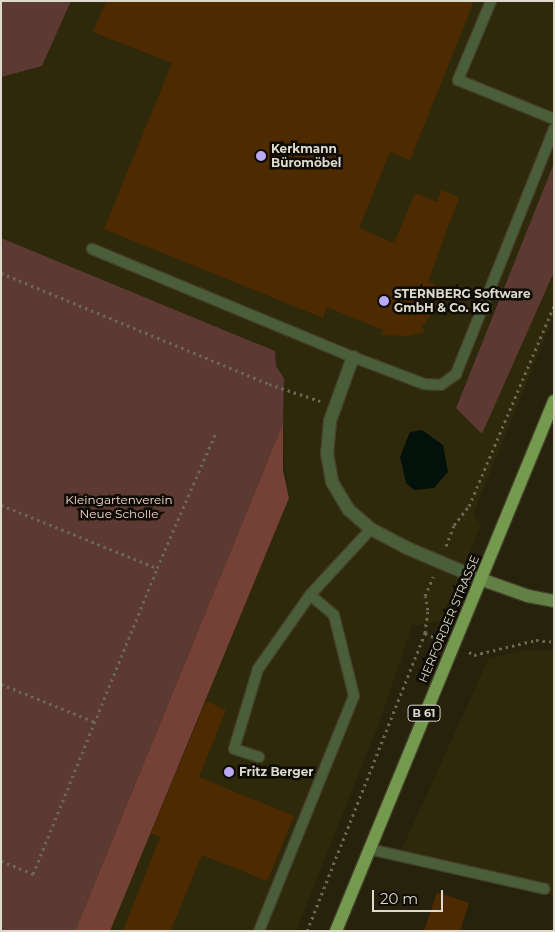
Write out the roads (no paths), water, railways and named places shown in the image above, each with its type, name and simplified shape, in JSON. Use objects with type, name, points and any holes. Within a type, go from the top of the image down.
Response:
[{"type":"main road","name":"HERFORDER STRASSE","points":[[336,931],[554,401]]},
{"type":"main road","points":[[480,579],[528,596],[554,601]]},
{"type":"street","points":[[352,357],[335,405],[327,453],[332,482],[349,510],[371,528],[439,562],[480,579]]},
{"type":"lane","points":[[491,1],[458,80],[554,119]]},
{"type":"lane","points":[[92,249],[352,357],[424,384],[442,385],[456,374],[554,129]]},
{"type":"lane","points":[[259,757],[234,749],[258,669],[310,595],[371,528]]},
{"type":"lane","points":[[259,931],[354,696],[334,614],[310,595]]},
{"type":"lane","points":[[369,849],[545,889]]},
{"type":"place","name":"Kerkmann Büromöbel","points":[[261,156]]},
{"type":"place","name":"STERNBERG Software GmbH & Co. KG","points":[[384,301]]},
{"type":"place","name":"Fritz Berger","points":[[229,772]]},
{"type":"park label","name":"Kleingartenverein Neue Scholle","points":[[119,507]]}]
